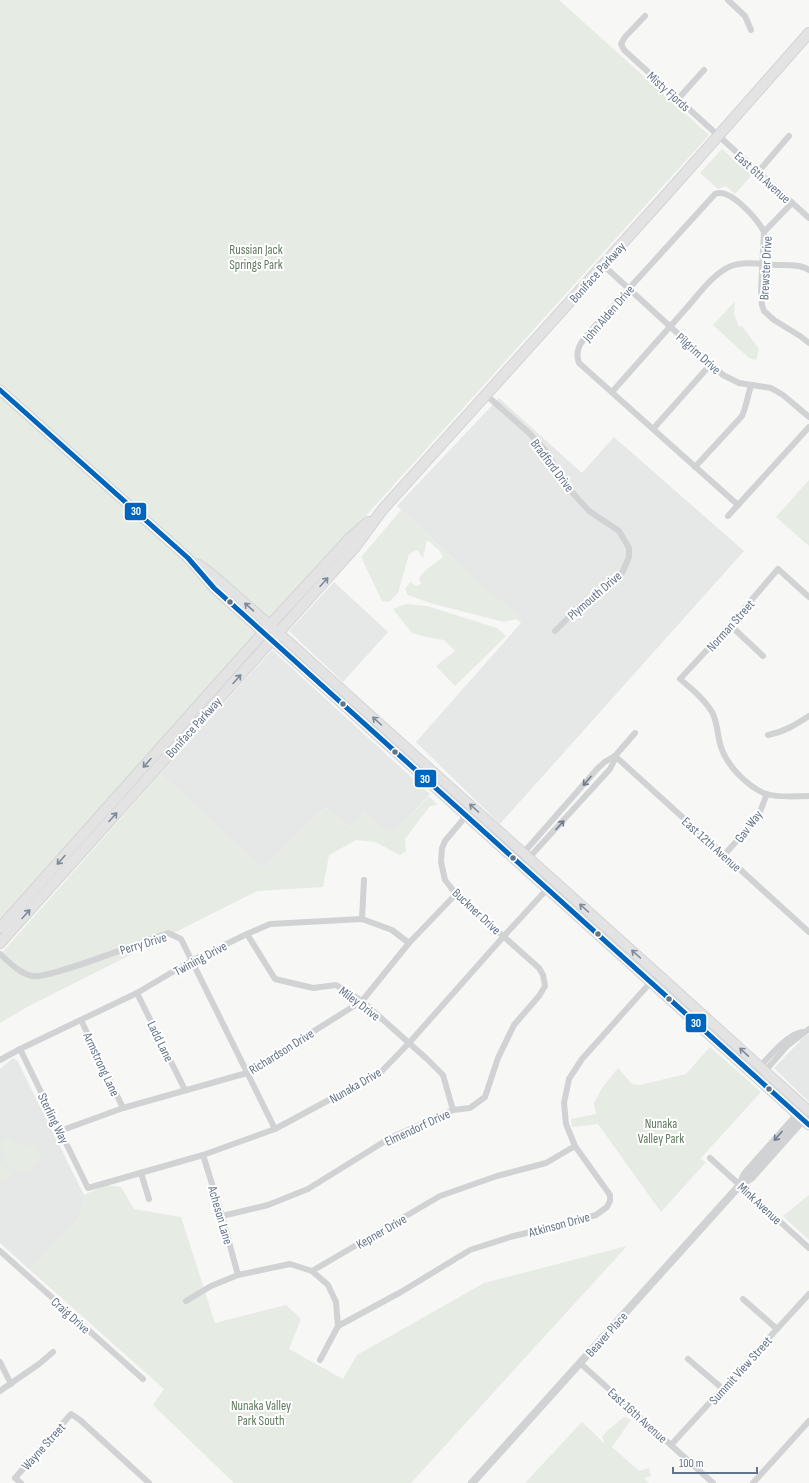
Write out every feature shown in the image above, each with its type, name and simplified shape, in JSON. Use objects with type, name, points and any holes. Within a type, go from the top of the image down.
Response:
[{"type":"main road","name":"Boniface Parkway","points":[[0,943],[355,547],[383,509],[485,394],[603,265],[809,33]]},
{"type":"main road","points":[[0,390],[188,558],[208,571],[267,629],[462,798],[525,857],[658,974],[762,1069],[805,1115]]},
{"type":"main road","name":"Boniface Parkway","points":[[0,928],[350,538],[383,509]]},
{"type":"main road","points":[[275,636],[408,763],[466,816],[755,1077],[805,1115]]},
{"type":"main road","points":[[408,763],[419,766],[448,794],[462,798]]},
{"type":"street","points":[[728,0],[745,16],[752,30]]},
{"type":"street","name":"Misty Fjords","points":[[645,16],[625,37],[621,44],[624,50],[718,136]]},
{"type":"street","points":[[678,99],[704,70]]},
{"type":"street","name":"East 6th Avenue","points":[[718,136],[809,218]]},
{"type":"street","points":[[758,172],[789,136]]},
{"type":"street","name":"John Alden Drive","points":[[738,505],[579,363],[577,351],[579,346],[594,327],[715,194],[719,192],[727,194],[760,224],[764,232]]},
{"type":"street","name":"Brewster Drive","points":[[792,203],[764,232],[761,292],[764,311],[774,320],[809,343]]},
{"type":"street","points":[[612,392],[700,293],[723,271],[731,266],[739,264],[763,264],[794,266],[809,270]]},
{"type":"street","name":"Pilgrim Drive","points":[[603,265],[710,364],[729,378],[739,383],[771,388],[778,391],[809,417]]},
{"type":"street","points":[[653,429],[710,364]]},
{"type":"street","points":[[695,467],[742,416],[751,385]]},
{"type":"street","name":"Bradford Drive","points":[[485,394],[528,432],[548,453],[562,480],[589,511],[619,531],[629,548],[629,557]]},
{"type":"street","points":[[728,516],[809,427]]},
{"type":"street","name":"Plymouth Drive","points":[[555,631],[581,605],[622,573],[629,557]]},
{"type":"street","name":"Norman Street","points":[[767,794],[742,777],[731,767],[724,756],[720,745],[717,725],[712,713],[695,692],[680,679],[730,625],[778,569],[809,597]]},
{"type":"street","points":[[730,625],[763,656]]},
{"type":"street","points":[[768,735],[791,728],[809,716]]},
{"type":"street","points":[[525,857],[598,768],[615,756],[635,733]]},
{"type":"street","points":[[525,857],[610,769],[615,756]]},
{"type":"street","name":"East 12th Avenue","points":[[615,756],[809,932]]},
{"type":"street","points":[[767,794],[782,796],[809,796]]},
{"type":"street","name":"Gav Way","points":[[724,855],[759,814],[767,794]]},
{"type":"street","points":[[466,816],[487,828],[525,857],[531,874]]},
{"type":"street","name":"Buckner Drive","points":[[466,816],[442,848],[441,862],[445,880],[456,894],[539,968],[543,975]]},
{"type":"street","points":[[362,919],[364,880]]},
{"type":"street","name":"Nunaka Drive","points":[[88,1188],[203,1155],[275,1129],[381,1072],[409,1043],[554,881]]},
{"type":"street","name":"Richardson Drive","points":[[60,1131],[123,1108],[247,1073],[362,1001],[409,943],[456,894]]},
{"type":"street","name":"Twining Drive","points":[[0,1060],[137,993],[191,962],[270,924],[362,919],[392,930],[409,943]]},
{"type":"street","name":"Perry Drive","points":[[0,954],[20,971],[34,977],[57,972],[168,933],[181,939],[191,962],[275,1129]]},
{"type":"street","name":"Miley Drive","points":[[247,934],[275,979],[313,988],[336,985],[362,1001],[443,1075],[453,1110]]},
{"type":"street","name":"Atkinson Drive","points":[[338,1326],[401,1292],[470,1250],[510,1237],[603,1212],[610,1200],[610,1194],[575,1146],[566,1124],[564,1103],[569,1079],[582,1059],[658,974]]},
{"type":"street","name":"Elmendorf Drive","points":[[222,1216],[268,1205],[308,1189],[390,1138],[453,1110],[470,1108],[485,1097],[498,1058],[514,1025],[539,996],[545,986],[543,975]]},
{"type":"street","name":"Ladd Lane","points":[[137,993],[185,1090]]},
{"type":"street","name":"Armstrong Lane","points":[[81,1020],[123,1108]]},
{"type":"street","points":[[755,1077],[762,1069],[807,1030]]},
{"type":"street","name":"Sterling Way","points":[[20,1049],[88,1188]]},
{"type":"street","name":"Beaver Place","points":[[472,1483],[740,1184],[745,1174],[805,1115]]},
{"type":"street","name":"Kepner Drive","points":[[312,1271],[440,1196],[497,1176],[546,1163],[575,1146]]},
{"type":"street","name":"Acheson Lane","points":[[203,1155],[238,1275]]},
{"type":"street","name":"Mink Avenue","points":[[710,1158],[809,1248]]},
{"type":"street","points":[[141,1173],[149,1199]]},
{"type":"street","name":"Craig Drive","points":[[0,1251],[143,1379]]},
{"type":"street","points":[[186,1301],[211,1286],[238,1275],[290,1264],[312,1271],[328,1285],[336,1302],[338,1326],[320,1360]]},
{"type":"street","name":"Summit View Street","points":[[671,1445],[809,1294]]},
{"type":"street","points":[[743,1299],[777,1329]]},
{"type":"street","points":[[0,1391],[39,1364],[53,1352]]},
{"type":"street","points":[[688,1359],[723,1389]]},
{"type":"street","points":[[0,1362],[11,1384]]},
{"type":"street","name":"East 16th Avenue","points":[[580,1363],[713,1483]]},
{"type":"street","name":"Wayne Street","points":[[21,1483],[15,1478],[71,1414],[80,1420],[149,1483]]},
{"type":"street","points":[[753,1483],[809,1421]]},
{"type":"shaded area","points":[[499,398],[582,473],[614,437],[744,551],[500,824],[416,742],[521,623],[397,506]]},
{"type":"shaded area","points":[[334,582],[388,632],[343,682],[289,631]]},
{"type":"shaded area","points":[[272,650],[430,794],[396,831],[385,831],[364,812],[350,828],[326,807],[264,869],[160,774]]},
{"type":"shaded area","points":[[809,1034],[809,1102],[774,1068],[804,1037]]},
{"type":"shaded area","points":[[13,1058],[17,1060],[84,1195],[80,1216],[32,1268],[29,1269],[0,1243],[0,1069]]},
{"type":"green space","name":"Russian Jack Springs Park","points":[[0,0],[559,0],[709,135],[0,922]]},
{"type":"green space","points":[[722,149],[752,175],[735,194],[726,186],[718,189],[700,173]]},
{"type":"green space","points":[[735,301],[734,314],[739,327],[742,326],[759,349],[756,360],[749,358],[713,325]]},
{"type":"green space","points":[[809,480],[809,546],[776,517]]},
{"type":"green space","points":[[401,510],[455,561],[521,618],[504,622],[430,603],[408,595],[405,589],[410,582],[416,586],[421,584],[419,578],[426,570],[443,557],[439,550],[427,540],[423,558],[417,550],[409,554],[398,593],[389,602],[382,601],[361,557]]},
{"type":"green space","points":[[406,604],[427,606],[497,628],[506,636],[455,686],[436,666],[455,651],[444,640],[412,633],[393,609]]},
{"type":"green space","points":[[160,774],[264,869],[326,807],[350,828],[364,812],[385,831],[396,831],[429,796],[438,805],[430,806],[405,839],[406,851],[400,855],[375,842],[356,840],[329,855],[323,887],[257,891],[29,1006],[0,1023],[0,955]]},
{"type":"green space","name":"Nunaka Valley Park","points":[[710,1047],[761,1092],[700,1159],[706,1162],[661,1212],[598,1124],[572,1127],[571,1119],[596,1114],[594,1103],[602,1088],[618,1068],[632,1084],[640,1085],[686,1074]]},
{"type":"green space","points":[[6,1135],[19,1145],[35,1143],[38,1147],[40,1155],[37,1164],[30,1170],[21,1173],[6,1163],[0,1147],[0,1141]]},
{"type":"green space","points":[[0,1161],[13,1173],[4,1183],[0,1179]]},
{"type":"green space","name":"Nunaka Valley Park South","points":[[106,1185],[121,1187],[134,1209],[181,1217],[215,1323],[286,1305],[301,1319],[289,1349],[343,1379],[357,1355],[484,1283],[627,1246],[411,1483],[234,1483],[153,1405],[164,1389],[29,1269],[32,1268],[80,1216],[84,1195]]},
{"type":"green space","points":[[809,1195],[809,1240],[783,1216]]},
{"type":"green space","points":[[624,1417],[631,1420],[612,1447],[639,1471],[649,1468],[651,1476],[644,1478],[649,1483],[525,1483],[582,1422],[605,1444],[602,1437]]},
{"type":"transit line","name":"30","points":[[0,390],[188,558],[214,588],[809,1125]]}]
